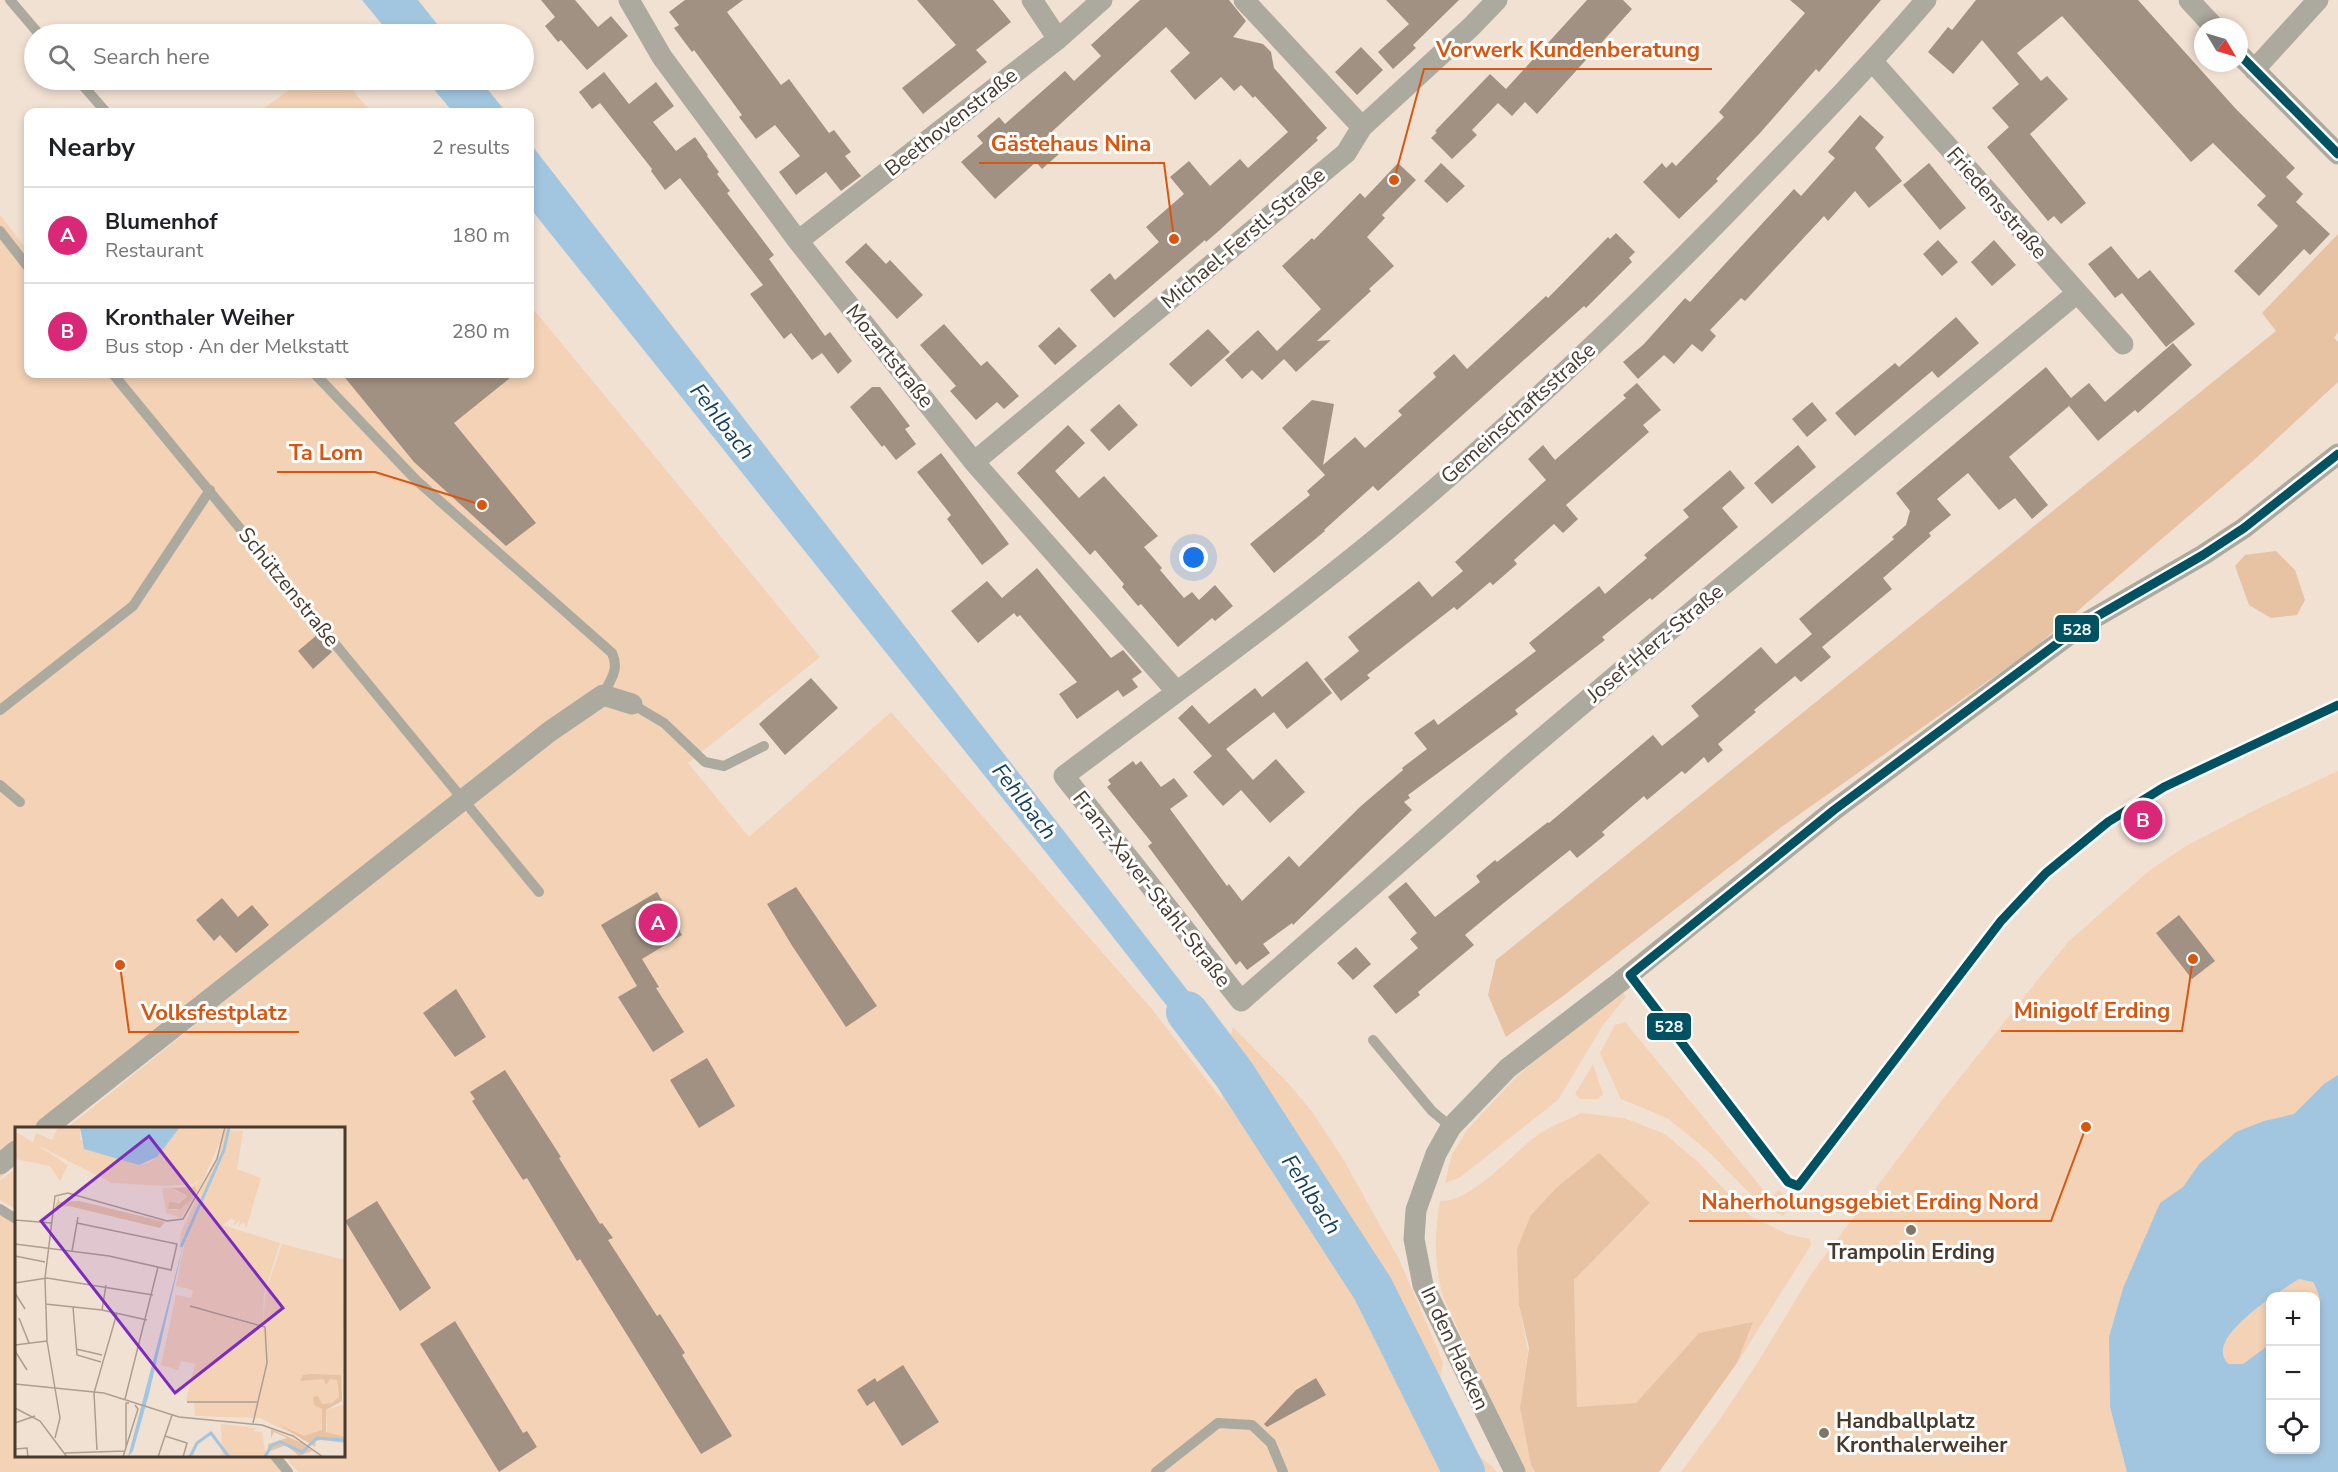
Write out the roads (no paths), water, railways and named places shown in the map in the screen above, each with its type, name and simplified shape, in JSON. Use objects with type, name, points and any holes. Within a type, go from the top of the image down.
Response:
[{"type":"street","name":"Mozartstraße","points":[[629,0],[662,57],[798,241],[974,462],[1177,692]]},
{"type":"street","points":[[1032,0],[1058,39]]},
{"type":"street","name":"Beethovenstraße","points":[[798,241],[1058,39],[1101,0]]},
{"type":"street","points":[[1244,0],[1362,127]]},
{"type":"street","name":"Michael-Ferstl-Straße","points":[[974,462],[1346,153],[1362,127],[1471,27],[1497,0]]},
{"type":"street","name":"Gemeinschaftsstraße","points":[[1064,776],[1265,628],[1391,526],[1590,350],[1692,250],[1873,62],[1926,0]]},
{"type":"street","points":[[2189,0],[2206,18]]},
{"type":"street","points":[[2254,70],[2318,0]]},
{"type":"street","name":"Friedensstraße","points":[[1873,62],[2122,344]]},
{"type":"street","points":[[2248,64],[2338,154]]},
{"type":"street","name":"Josef-Herz-Straße","points":[[1241,1001],[1514,762],[1708,597],[2076,294]]},
{"type":"street","name":"In den Hacken","points":[[1515,1472],[1423,1285],[1414,1239],[1416,1210],[1436,1154],[1451,1127],[1508,1068],[1630,975],[1834,810],[2082,625],[2203,555],[2244,528],[2338,454]]},
{"type":"street","points":[[47,1127],[549,732],[603,695],[632,704]]},
{"type":"street","name":"Franz-Xaver-Stahl-Straße","points":[[1064,776],[1241,1001]]},
{"type":"street","points":[[0,1164],[15,1152]]},
{"type":"lane","points":[[10,0],[30,24]]},
{"type":"lane","points":[[87,90],[102,108]]},
{"type":"lane","points":[[0,231],[24,262]]},
{"type":"lane","name":"Schützenstraße","points":[[116,378],[539,892]]},
{"type":"lane","points":[[319,378],[416,480],[612,653],[616,662],[615,670],[603,695]]},
{"type":"lane","points":[[0,710],[133,606],[210,490]]},
{"type":"lane","points":[[632,704],[664,723],[705,762],[724,766],[764,746]]},
{"type":"lane","points":[[1630,975],[1788,1182],[1798,1186],[2001,921],[2046,873],[2108,822],[2164,787],[2338,705]]},
{"type":"lane","points":[[0,784],[20,802]]},
{"type":"lane","points":[[1373,1040],[1432,1111],[1451,1127]]},
{"type":"lane","points":[[0,1209],[15,1218]]},
{"type":"lane","points":[[1156,1472],[1218,1423],[1252,1425],[1271,1443],[1282,1472]]},
{"type":"lane","points":[[277,1457],[288,1472]]},
{"type":"water","points":[[362,0],[418,0],[437,24],[382,24]]},
{"type":"water","points":[[434,90],[488,90],[503,108],[450,108]]},
{"type":"water","points":[[534,148],[1226,1040],[1217,1070],[1088,905],[534,213]]},
{"type":"water","points":[[2338,1075],[2338,1472],[2127,1472],[2110,1407],[2109,1337],[2123,1288],[2160,1203],[2183,1187],[2199,1164],[2236,1132],[2264,1121],[2294,1114],[2324,1084]]},
{"type":"waterway","name":"Fehlbach","points":[[1187,1012],[1234,1074],[1373,1289],[1464,1472]]},
{"type":"place","name":"Vorwerk Kundenberatung","points":[[1394,180]]},
{"type":"place","name":"Gästehaus Nina","points":[[1174,239]]},
{"type":"place","name":"Ta Lom","points":[[482,505]]},
{"type":"place","name":"Kronthaler Weiher","points":[[2143,820]]},
{"type":"place","name":"Blumenhof","points":[[658,923]]},
{"type":"place","name":"Minigolf Erding","points":[[2193,959]]},
{"type":"place","name":"Volksfestplatz","points":[[120,965]]},
{"type":"place","name":"Naherholungsgebiet Erding Nord","points":[[2086,1127]]},
{"type":"place","name":"Trampolin Erding","points":[[1911,1230]]},
{"type":"place","name":"Handballplatz Kronthalerweiher","points":[[1824,1433]]}]
